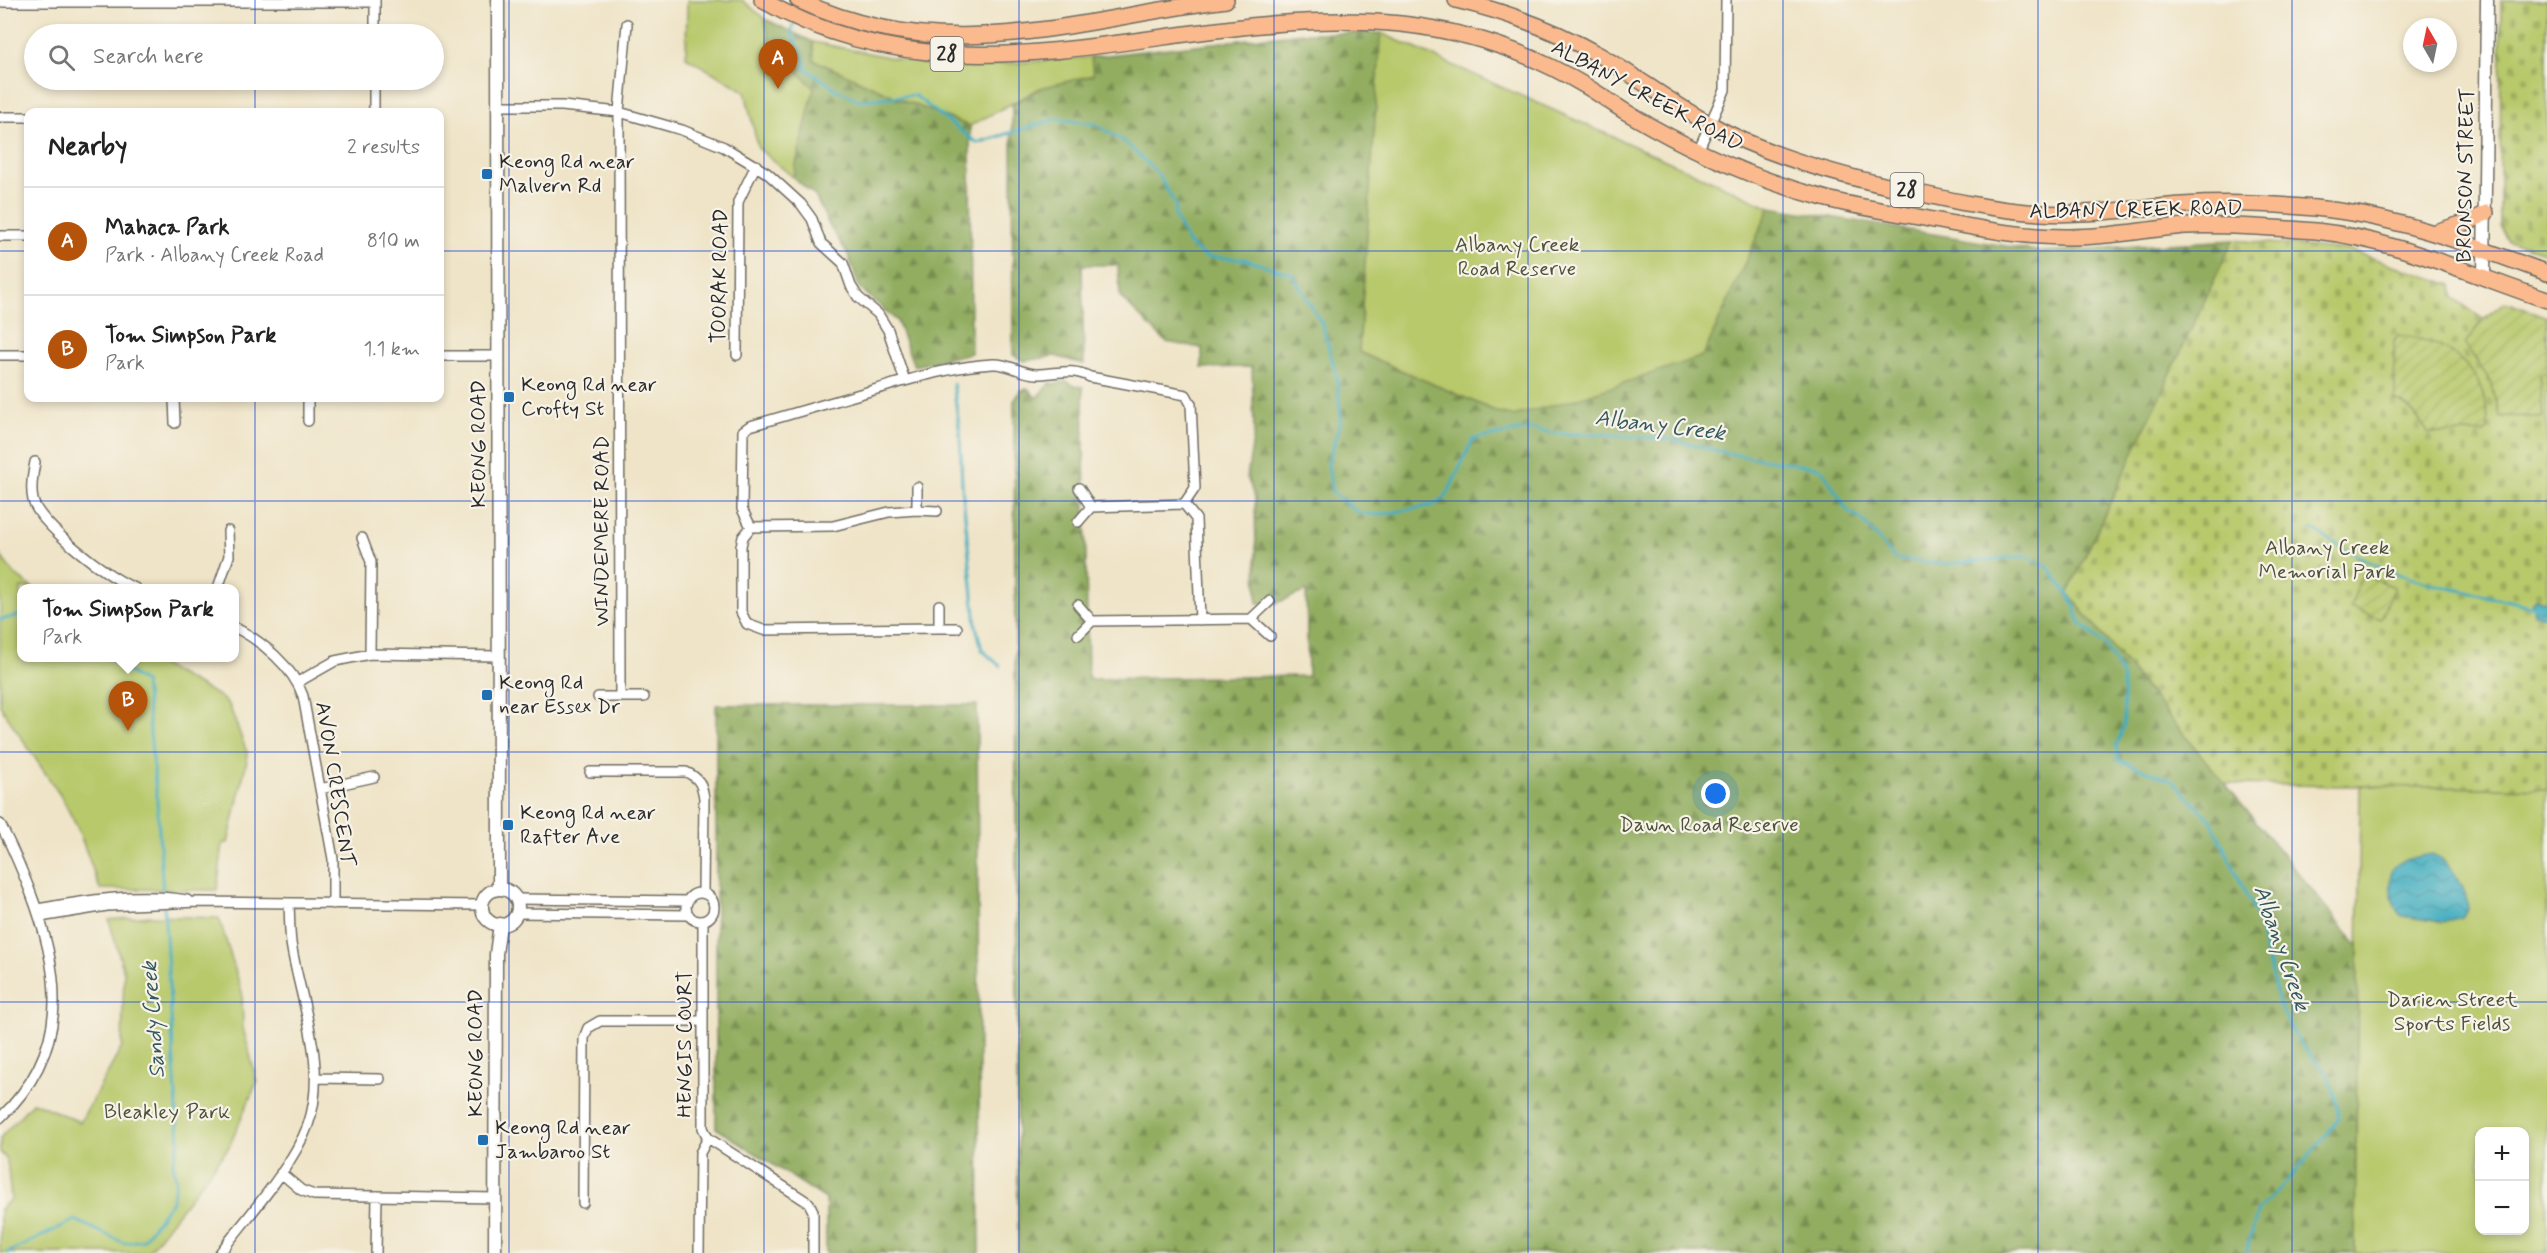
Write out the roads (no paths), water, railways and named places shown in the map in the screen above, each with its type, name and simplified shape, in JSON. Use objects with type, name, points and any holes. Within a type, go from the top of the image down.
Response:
[{"type":"main road","name":"ALBANY CREEK ROAD","points":[[762,0],[808,23],[854,40],[890,48],[988,56],[1046,53],[1194,32],[1302,22],[1352,20],[1444,30],[1488,41],[1550,66],[1585,85],[1629,114],[1698,151],[1779,185],[1830,200],[1986,230],[2067,237],[2189,226],[2315,231],[2386,245],[2547,300]]},
{"type":"main road","name":"28","points":[[798,0],[812,7],[876,28],[957,38],[1021,33],[1226,0]]},
{"type":"main road","name":"ALBANY CREEK ROAD","points":[[1456,0],[1517,17],[1554,33],[1600,56],[1709,124],[1763,149],[1869,181],[2018,210],[2078,213],[2186,204],[2289,207],[2370,216],[2435,232],[2547,273]]},
{"type":"main road","points":[[2435,232],[2471,221],[2486,213]]},
{"type":"street","name":"KEONG ROAD","points":[[498,0],[499,889]]},
{"type":"street","points":[[1698,151],[1725,90],[1726,0]]},
{"type":"street","name":"BRONSON STREET","points":[[2484,279],[2487,0]]},
{"type":"street","points":[[0,3],[375,1],[375,24]]},
{"type":"street","name":"WINDEMERE ROAD","points":[[620,697],[620,112],[627,24]]},
{"type":"street","points":[[374,90],[374,108]]},
{"type":"street","points":[[498,106],[562,106],[620,112],[682,130],[724,147],[756,165],[801,204],[812,219],[821,243],[843,263],[851,286],[858,297],[878,314],[888,330],[905,381]]},
{"type":"street","points":[[0,117],[24,117]]},
{"type":"street","name":"TOORAK ROAD","points":[[737,355],[738,202],[756,165]]},
{"type":"street","points":[[0,236],[24,236]]},
{"type":"street","points":[[0,355],[24,355]]},
{"type":"street","points":[[444,356],[498,356]]},
{"type":"street","points":[[751,527],[742,509],[743,431],[750,426],[947,370],[996,364],[1024,374],[1081,372],[1090,376],[1186,395],[1191,404],[1195,488],[1184,504]]},
{"type":"street","points":[[174,402],[175,423]]},
{"type":"street","points":[[308,402],[308,421]]},
{"type":"street","points":[[35,462],[32,482],[33,501],[42,518],[112,576],[127,584]]},
{"type":"street","points":[[917,488],[917,510]]},
{"type":"street","points":[[1079,488],[1091,507]]},
{"type":"street","points":[[1078,522],[1091,507],[1184,504]]},
{"type":"street","points":[[1184,504],[1196,519],[1200,620]]},
{"type":"street","points":[[751,527],[833,526],[889,512],[937,511]]},
{"type":"street","points":[[751,527],[743,537],[741,546],[741,612],[747,624],[755,629],[957,628]]},
{"type":"street","points":[[219,584],[229,556],[228,531]]},
{"type":"street","points":[[362,538],[370,562],[370,654]]},
{"type":"street","points":[[1078,635],[1092,621],[1251,619],[1270,601]]},
{"type":"street","points":[[1077,605],[1092,621]]},
{"type":"street","points":[[939,606],[939,628]]},
{"type":"street","points":[[1251,619],[1270,636]]},
{"type":"street","name":"AVON CRESCENT","points":[[239,630],[256,641],[290,671],[298,682],[303,696],[333,859],[333,904]]},
{"type":"street","points":[[298,682],[334,662],[370,654],[498,657]]},
{"type":"street","points":[[598,697],[644,697]]},
{"type":"street","points":[[590,772],[665,771],[686,772],[696,776],[702,785],[704,798],[703,893]]},
{"type":"street","points":[[320,789],[374,777]]},
{"type":"street","points":[[0,824],[13,847],[38,913],[51,954],[55,989],[54,1015],[48,1042],[38,1067],[23,1093],[0,1118]]},
{"type":"street","points":[[499,889],[509,891],[516,898],[517,913],[510,921],[500,924],[489,920],[482,905],[490,892],[499,889]]},
{"type":"street","points":[[703,893],[711,897],[714,909],[710,917],[703,921],[695,920],[686,908],[688,901],[694,895],[703,893]]},
{"type":"street","points":[[516,898],[688,901]]},
{"type":"street","points":[[38,913],[173,901],[482,905]]},
{"type":"street","points":[[220,1253],[281,1173],[308,1125],[316,1078],[314,1056],[291,947],[289,904]]},
{"type":"street","points":[[517,913],[689,915]]},
{"type":"street","name":"HENGIS COURT","points":[[703,921],[702,1128],[708,1138],[809,1203],[813,1211],[813,1253]]},
{"type":"street","name":"KEONG ROAD","points":[[495,1253],[496,954],[500,924]]},
{"type":"street","points":[[583,1203],[584,1038],[588,1028],[600,1021],[702,1020]]},
{"type":"street","points":[[316,1078],[380,1079]]},
{"type":"street","points":[[699,1253],[700,1153],[708,1138]]},
{"type":"street","points":[[281,1173],[300,1190],[314,1195],[496,1198]]},
{"type":"street","points":[[376,1253],[377,1196]]},
{"type":"water","points":[[2536,599],[2547,601],[2547,616],[2534,614],[2532,603]]},
{"type":"water","points":[[2432,854],[2446,863],[2457,877],[2465,893],[2468,909],[2462,917],[2441,922],[2402,916],[2395,907],[2390,884],[2393,868],[2404,860]]},
{"type":"waterway","name":"Albany Creek","points":[[795,21],[792,34],[802,53],[806,69],[839,91],[859,100],[914,95],[977,143],[1056,119],[1095,124],[1125,142],[1158,174],[1176,206],[1174,215],[1188,243],[1195,249],[1206,257],[1244,259],[1292,274],[1322,324],[1337,377],[1341,419],[1328,464],[1332,492],[1359,513],[1378,515],[1434,505],[1446,497],[1473,439],[1531,429],[1560,434],[1604,434],[1675,440],[1731,454],[1821,468],[1847,510],[1863,521],[1895,559],[1947,564],[2026,556],[2047,566],[2072,600],[2080,623],[2105,645],[2123,678],[2124,726],[2116,746],[2118,760],[2171,780],[2211,820],[2256,915],[2280,1007],[2298,1041],[2327,1074],[2334,1091],[2339,1119],[2288,1181],[2258,1210],[2246,1253]]},
{"type":"waterway","points":[[953,384],[960,433],[962,485],[976,626],[982,650],[1000,666]]},
{"type":"waterway","points":[[2312,529],[2337,545],[2407,577],[2535,607]]},
{"type":"waterway","name":"Sandy Creek","points":[[0,620],[17,616]]},
{"type":"waterway","name":"Sandy Creek","points":[[115,662],[145,683],[157,801],[163,895]]},
{"type":"waterway","name":"Sandy Creek","points":[[7,1253],[75,1220],[124,1243],[143,1240],[172,1201],[176,1180],[173,1162],[179,1143],[164,905]]},
{"type":"place","name":"Mahaca Park","points":[[778,89]]},
{"type":"place","name":"Keong Rd near Malvern Rd","points":[[487,174]]},
{"type":"place","name":"Keong Rd near Crofty St","points":[[509,397]]},
{"type":"place","name":"Keong Rd near Essex Dr","points":[[487,695]]},
{"type":"place","name":"Tom Simpson Park","points":[[128,731]]},
{"type":"place","name":"Keong Rd near Rafter Ave","points":[[508,825]]},
{"type":"place","name":"Keong Rd near Jambaroo St","points":[[483,1140]]},
{"type":"park label","name":"Albany Creek Road Reserve","points":[[1517,257]]},
{"type":"park label","name":"Albany Creek Memorial Park","points":[[2327,560]]},
{"type":"park label","name":"Dawn Road Reserve","points":[[1709,825]]},
{"type":"park label","name":"Darien Street Sports Fields","points":[[2452,1012]]},
{"type":"park label","name":"Bleakley Park","points":[[167,1112]]}]
